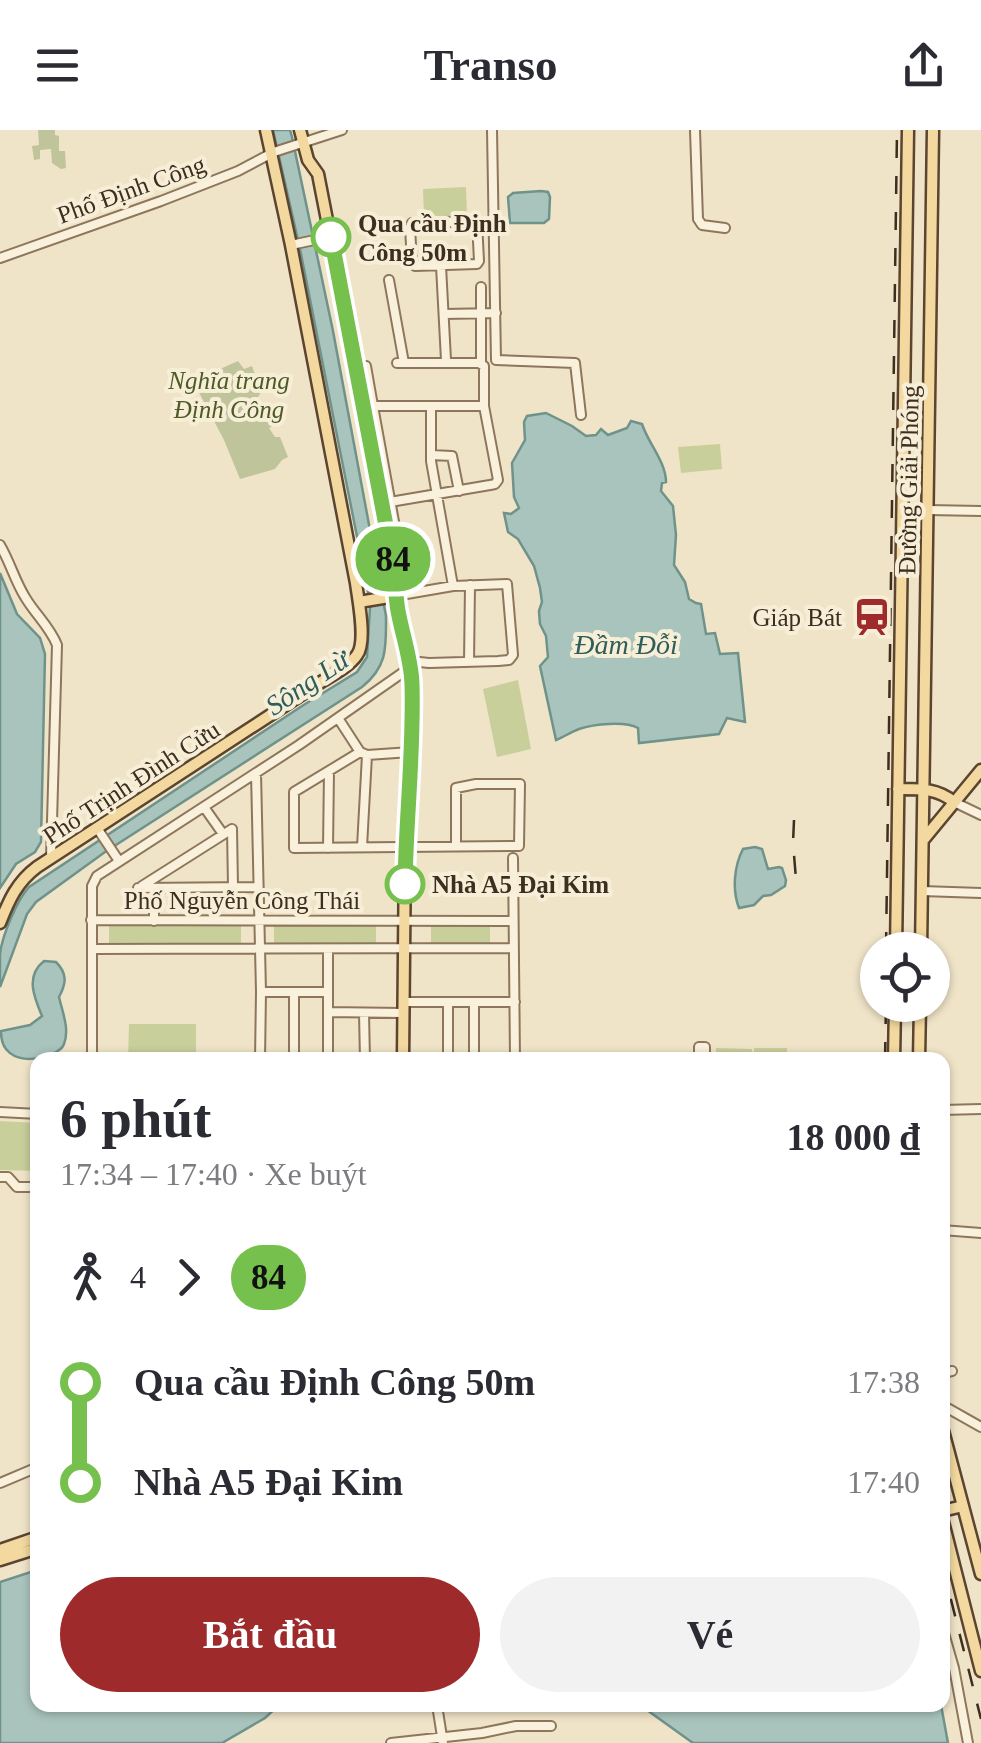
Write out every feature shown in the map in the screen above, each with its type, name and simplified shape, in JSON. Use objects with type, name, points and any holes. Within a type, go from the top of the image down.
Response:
[{"type":"main road","name":"Phố Trịnh Đình Cửu","points":[[0,924],[12,893],[23,878],[318,684],[361,648],[362,601],[294,244],[266,130]]},
{"type":"main road","points":[[300,130],[299,144],[318,174],[324,238],[410,661],[404,1052]]},
{"type":"main road","name":"Đường Giải Phóng","points":[[896,932],[908,130]]},
{"type":"main road","name":"Đường Giải Phóng","points":[[921,932],[932,130]]},
{"type":"main road","points":[[907,202],[932,202]]},
{"type":"main road","points":[[904,368],[930,368]]},
{"type":"main road","points":[[362,601],[396,596]]},
{"type":"main road","points":[[901,614],[926,614]]},
{"type":"main road","points":[[923,840],[981,770]]},
{"type":"main road","points":[[898,789],[929,789],[954,802]]},
{"type":"main road","points":[[894,1052],[895,1022]]},
{"type":"main road","points":[[919,1052],[920,1022]]},
{"type":"main road","points":[[950,1455],[981,1574]]},
{"type":"main road","points":[[950,1511],[964,1506]]},
{"type":"main road","points":[[0,1560],[30,1542]]},
{"type":"main road","points":[[950,1546],[981,1671]]},
{"type":"main road","points":[[0,1550],[30,1548]]},
{"type":"street","points":[[299,144],[342,130]]},
{"type":"street","points":[[492,130],[496,360],[575,362],[581,414]]},
{"type":"street","points":[[695,130],[698,219],[702,225],[726,228]]},
{"type":"street","name":"Phố Định Công","points":[[0,258],[161,201],[299,144]]},
{"type":"street","points":[[477,221],[478,263],[441,266],[412,263],[410,225],[477,221]]},
{"type":"street","points":[[294,244],[324,238]]},
{"type":"street","points":[[441,266],[446,360]]},
{"type":"street","points":[[390,280],[400,363],[484,366],[484,406],[498,480],[495,484],[390,502]]},
{"type":"street","points":[[481,287],[482,361]]},
{"type":"street","points":[[445,314],[496,314]]},
{"type":"street","points":[[92,1052],[94,880],[116,857],[204,808],[405,672],[410,661],[469,662],[508,660],[513,656],[507,584],[470,584],[396,596],[390,502],[366,366]]},
{"type":"street","points":[[373,406],[484,406]]},
{"type":"street","points":[[430,406],[435,494],[452,586]]},
{"type":"street","points":[[431,455],[452,456],[458,490]]},
{"type":"street","points":[[928,510],[981,511]]},
{"type":"street","points":[[0,545],[22,593],[52,632],[57,645],[51,857]]},
{"type":"street","points":[[469,662],[470,584]]},
{"type":"street","points":[[338,718],[363,753],[362,847]]},
{"type":"street","points":[[410,752],[363,753],[294,792],[294,848],[520,846],[520,784],[456,788],[456,846]]},
{"type":"street","points":[[328,848],[329,771]]},
{"type":"street","points":[[256,773],[260,1052]]},
{"type":"street","points":[[954,802],[981,815]]},
{"type":"street","points":[[204,808],[223,834]]},
{"type":"street","points":[[232,887],[232,829],[138,888],[258,887]]},
{"type":"street","points":[[99,831],[116,857]]},
{"type":"street","points":[[513,858],[515,1052]]},
{"type":"street","points":[[154,888],[154,920]]},
{"type":"street","points":[[922,891],[981,893]]},
{"type":"street","name":"Phố Nguyễn Công Thái","points":[[92,920],[513,921]]},
{"type":"street","name":"Phố Nguyễn Công Thái","points":[[92,949],[513,948]]},
{"type":"street","points":[[328,949],[328,1052]]},
{"type":"street","points":[[261,992],[328,992]]},
{"type":"street","points":[[294,992],[294,1052]]},
{"type":"street","points":[[328,1012],[364,1013],[448,1002],[515,1002]]},
{"type":"street","points":[[448,1002],[448,1052]]},
{"type":"street","points":[[474,1002],[474,1052]]},
{"type":"street","points":[[364,1013],[365,1052]]},
{"type":"street","points":[[702,1047],[702,1052]]},
{"type":"street","points":[[950,1110],[981,1110]]},
{"type":"street","points":[[0,1112],[30,1114]]},
{"type":"street","points":[[0,1177],[8,1177],[17,1186],[30,1187]]},
{"type":"street","points":[[950,1231],[981,1233]]},
{"type":"street","points":[[950,1410],[981,1428]]},
{"type":"street","points":[[0,1483],[30,1470]]},
{"type":"street","points":[[950,1654],[968,1743]]},
{"type":"street","points":[[438,1712],[443,1740]]},
{"type":"street","points":[[391,1743],[443,1740],[516,1726],[552,1726]]},
{"type":"green space","points":[[38,130],[55,130],[59,151],[65,151],[66,168],[52,163],[51,149],[40,150],[40,159],[34,160],[32,146],[39,145]]},
{"type":"green space","points":[[466,187],[467,216],[424,217],[423,189]]},
{"type":"green space","name":"Nghĩa trang Định Công","points":[[238,361],[244,369],[252,366],[261,392],[257,399],[274,425],[269,428],[275,437],[280,437],[288,457],[275,469],[240,479],[193,381]]},
{"type":"green space","points":[[720,444],[722,469],[681,473],[678,447]]},
{"type":"green space","points":[[518,680],[531,749],[497,757],[483,689]]},
{"type":"green space","points":[[274,925],[376,925],[376,944],[274,943]]},
{"type":"green space","points":[[431,925],[490,925],[490,943],[431,943]]},
{"type":"green space","points":[[109,926],[241,926],[241,945],[109,944]]},
{"type":"green space","points":[[129,1024],[196,1024],[196,1052],[128,1052]]},
{"type":"green space","points":[[716,1048],[752,1049],[752,1052],[716,1052]]},
{"type":"green space","points":[[754,1048],[787,1048],[787,1052],[754,1052]]},
{"type":"green space","points":[[0,1121],[30,1123],[30,1171],[0,1170]]},
{"type":"water","points":[[273,130],[290,130],[333,331],[386,616],[384,655],[377,671],[362,687],[105,852],[36,902],[27,914],[0,987],[4,938],[29,887],[357,672],[367,657],[368,592]]},
{"type":"water","points":[[548,192],[550,197],[549,219],[544,223],[510,223],[508,197],[513,193]]},
{"type":"water","name":"Đầm Đỗi","points":[[546,413],[586,436],[596,435],[601,429],[608,435],[627,428],[631,421],[642,424],[665,475],[661,491],[673,506],[674,565],[685,582],[689,599],[701,604],[706,634],[715,633],[720,654],[738,653],[745,722],[727,718],[719,734],[639,743],[638,728],[625,724],[579,729],[556,740],[540,666],[548,657],[546,636],[540,624],[540,588],[534,566],[518,539],[508,532],[504,513],[511,514],[519,508],[514,497],[512,463],[525,440],[524,422],[527,416]]},
{"type":"water","points":[[0,573],[17,614],[40,638],[45,654],[41,842],[35,852],[16,864],[0,888]]},
{"type":"water","points":[[743,849],[762,849],[768,869],[782,868],[785,886],[754,905],[739,908],[735,886],[738,863]]},
{"type":"water","points":[[44,961],[56,962],[64,975],[59,997],[66,1038],[55,1052],[30,1052],[30,1059],[19,1058],[3,1044],[1,1031],[30,1025],[42,1016],[34,994],[33,980]]},
{"type":"water","points":[[30,1572],[30,1712],[271,1712],[222,1743],[0,1743],[0,1582]]},
{"type":"water","points":[[650,1712],[942,1712],[948,1743],[693,1743]]},
{"type":"railway","points":[[886,932],[897,130]]},
{"type":"railway","points":[[794,820],[796,879]]},
{"type":"railway","points":[[885,1052],[886,1022]]},
{"type":"railway","points":[[950,1596],[981,1719]]},
{"type":"bus line","name":"84","points":[[331,237],[396,578],[395,596],[410,657],[412,730],[405,884]]},
{"type":"place","name":"Qua cầu Định Công 50m","points":[[331,237]]},
{"type":"place","name":"Giáp Bát","points":[[872,617]]},
{"type":"place","name":"Nhà A5 Đại Kim","points":[[405,884]]},
{"type":"water label","name":"Sông Lừ","points":[[307,682]]}]
